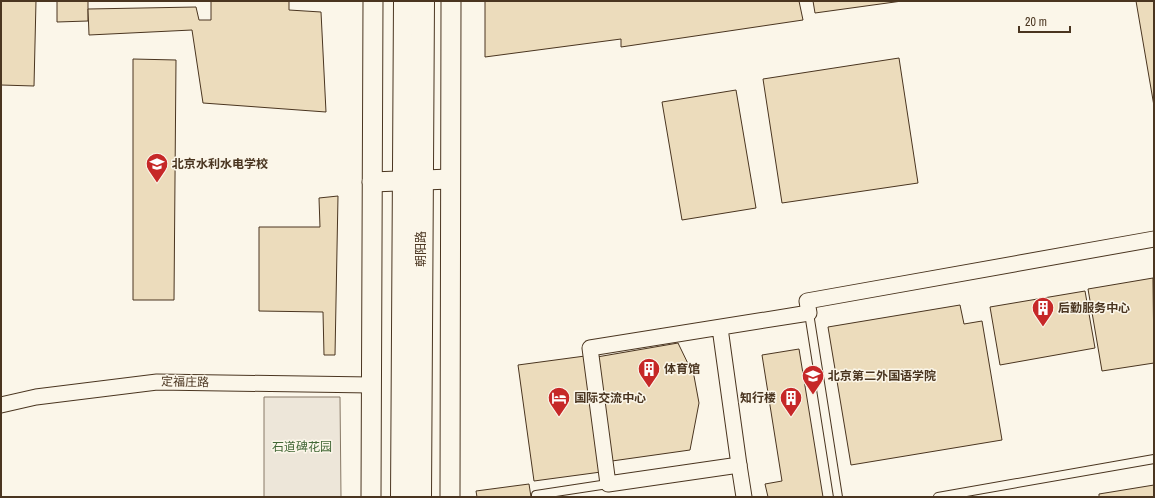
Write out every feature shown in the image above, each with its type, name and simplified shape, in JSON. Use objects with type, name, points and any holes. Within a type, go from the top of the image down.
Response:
[{"type":"highway","name":"朝阳路","points":[[405,1],[413,181],[420,497]]},
{"type":"highway","name":"朝阳路","points":[[402,497],[413,181],[423,1]]},
{"type":"street","points":[[371,497],[373,1]]},
{"type":"street","points":[[450,497],[451,1]]},
{"type":"street","points":[[372,182],[450,179]]},
{"type":"street","points":[[739,465],[608,484],[590,348],[809,313],[807,301],[1154,240]]},
{"type":"street","points":[[720,328],[744,497]]},
{"type":"street","name":"定福庄路","points":[[1,405],[36,397],[158,382],[372,385]]},
{"type":"lane","points":[[809,313],[838,497]]},
{"type":"lane","points":[[938,497],[1154,459]]},
{"type":"lane","points":[[536,497],[536,495],[608,484]]},
{"type":"green space","name":"石道碑花园","points":[[264,397],[340,397],[341,497],[264,497]]},
{"type":"building","points":[[1,1],[36,1],[34,86],[1,85]]},
{"type":"building","points":[[57,1],[88,1],[88,21],[57,22]]},
{"type":"building","points":[[211,1],[289,1],[289,10],[321,12],[326,112],[203,103],[192,30],[89,35],[88,9],[196,7],[199,20],[211,20]]},
{"type":"building","points":[[485,1],[799,1],[803,20],[621,47],[621,39],[485,57]]},
{"type":"building","points":[[813,1],[902,1],[815,13]]},
{"type":"building","points":[[1136,1],[1154,1],[1154,106]]},
{"type":"building","points":[[899,58],[918,183],[782,203],[763,79]]},
{"type":"building","points":[[133,59],[176,60],[174,300],[133,300]]},
{"type":"building","points":[[736,90],[756,208],[682,220],[662,102]]},
{"type":"building","points":[[338,196],[335,355],[324,355],[323,312],[259,311],[259,227],[320,227],[319,198]]},
{"type":"building","points":[[1153,278],[1154,363],[1102,371],[1088,289]]},
{"type":"building","name":"后勤服务中心","points":[[1085,291],[1095,348],[1000,365],[990,307]]},
{"type":"building","points":[[960,305],[964,324],[982,321],[1002,440],[851,465],[828,327]]},
{"type":"building","name":"体育馆","points":[[678,343],[694,376],[699,403],[690,450],[612,461],[597,357]]},
{"type":"building","name":"知行楼","points":[[799,349],[823,497],[768,497],[765,484],[782,481],[762,355]]},
{"type":"building","name":"国际交流中心","points":[[585,356],[601,472],[534,481],[518,365]]},
{"type":"building","points":[[529,484],[531,497],[477,497],[476,491]]},
{"type":"building","points":[[1154,485],[1154,497],[1099,497],[1099,494]]},
{"type":"place","name":"北京水利水电学校","points":[[157,184]]},
{"type":"place","name":"后勤服务中心","points":[[1043,328]]},
{"type":"place","name":"体育馆","points":[[649,388]]},
{"type":"place","name":"北京第二外国语学院","points":[[813,396]]},
{"type":"place","name":"国际交流中心","points":[[559,418]]},
{"type":"place","name":"知行楼","points":[[791,418]]}]
